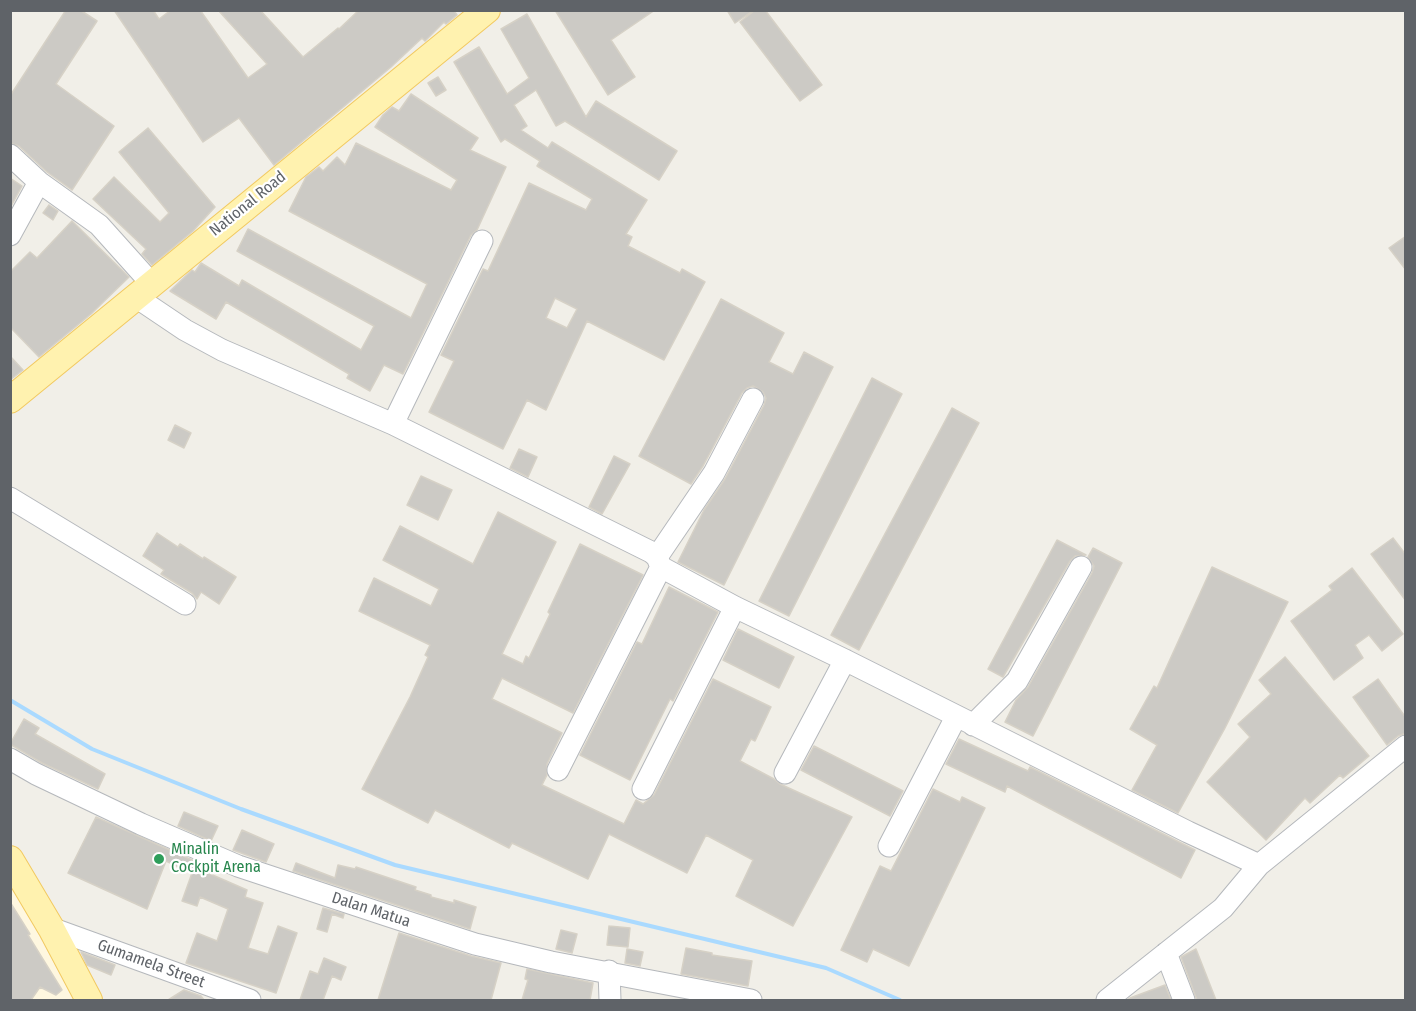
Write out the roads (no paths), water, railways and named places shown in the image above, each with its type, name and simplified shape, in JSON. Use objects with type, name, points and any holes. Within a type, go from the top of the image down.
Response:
[{"type":"main road","name":"National Road","points":[[10,400],[487,10]]},
{"type":"main road","points":[[10,859],[51,928],[82,997]]},
{"type":"street","points":[[10,155],[39,182],[99,225],[143,290],[185,330],[222,350],[393,424],[651,552],[659,562],[735,607],[1258,865]]},
{"type":"street","points":[[10,235],[39,182]]},
{"type":"street","points":[[393,424],[482,241]]},
{"type":"street","points":[[558,770],[659,562],[714,473],[753,399]]},
{"type":"street","points":[[10,498],[185,604]]},
{"type":"street","points":[[889,846],[964,721],[1017,681],[1081,567]]},
{"type":"street","points":[[643,789],[735,607]]},
{"type":"street","points":[[785,773],[845,660]]},
{"type":"street","points":[[1107,1000],[1223,908],[1258,865],[1406,747]]},
{"type":"street","name":"Dalan Matua","points":[[10,759],[36,774],[141,824],[238,866],[476,944],[551,962],[609,971],[750,1000]]},
{"type":"street","name":"Gumamela Street","points":[[51,928],[250,1000]]},
{"type":"street","points":[[1166,953],[1184,1000]]},
{"type":"street","points":[[609,971],[610,1000]]},
{"type":"waterway","points":[[10,700],[92,749],[241,809],[395,865],[826,968],[900,1000]]},
{"type":"place","name":"Minalin Cockpit Arena","points":[[159,859]]}]
